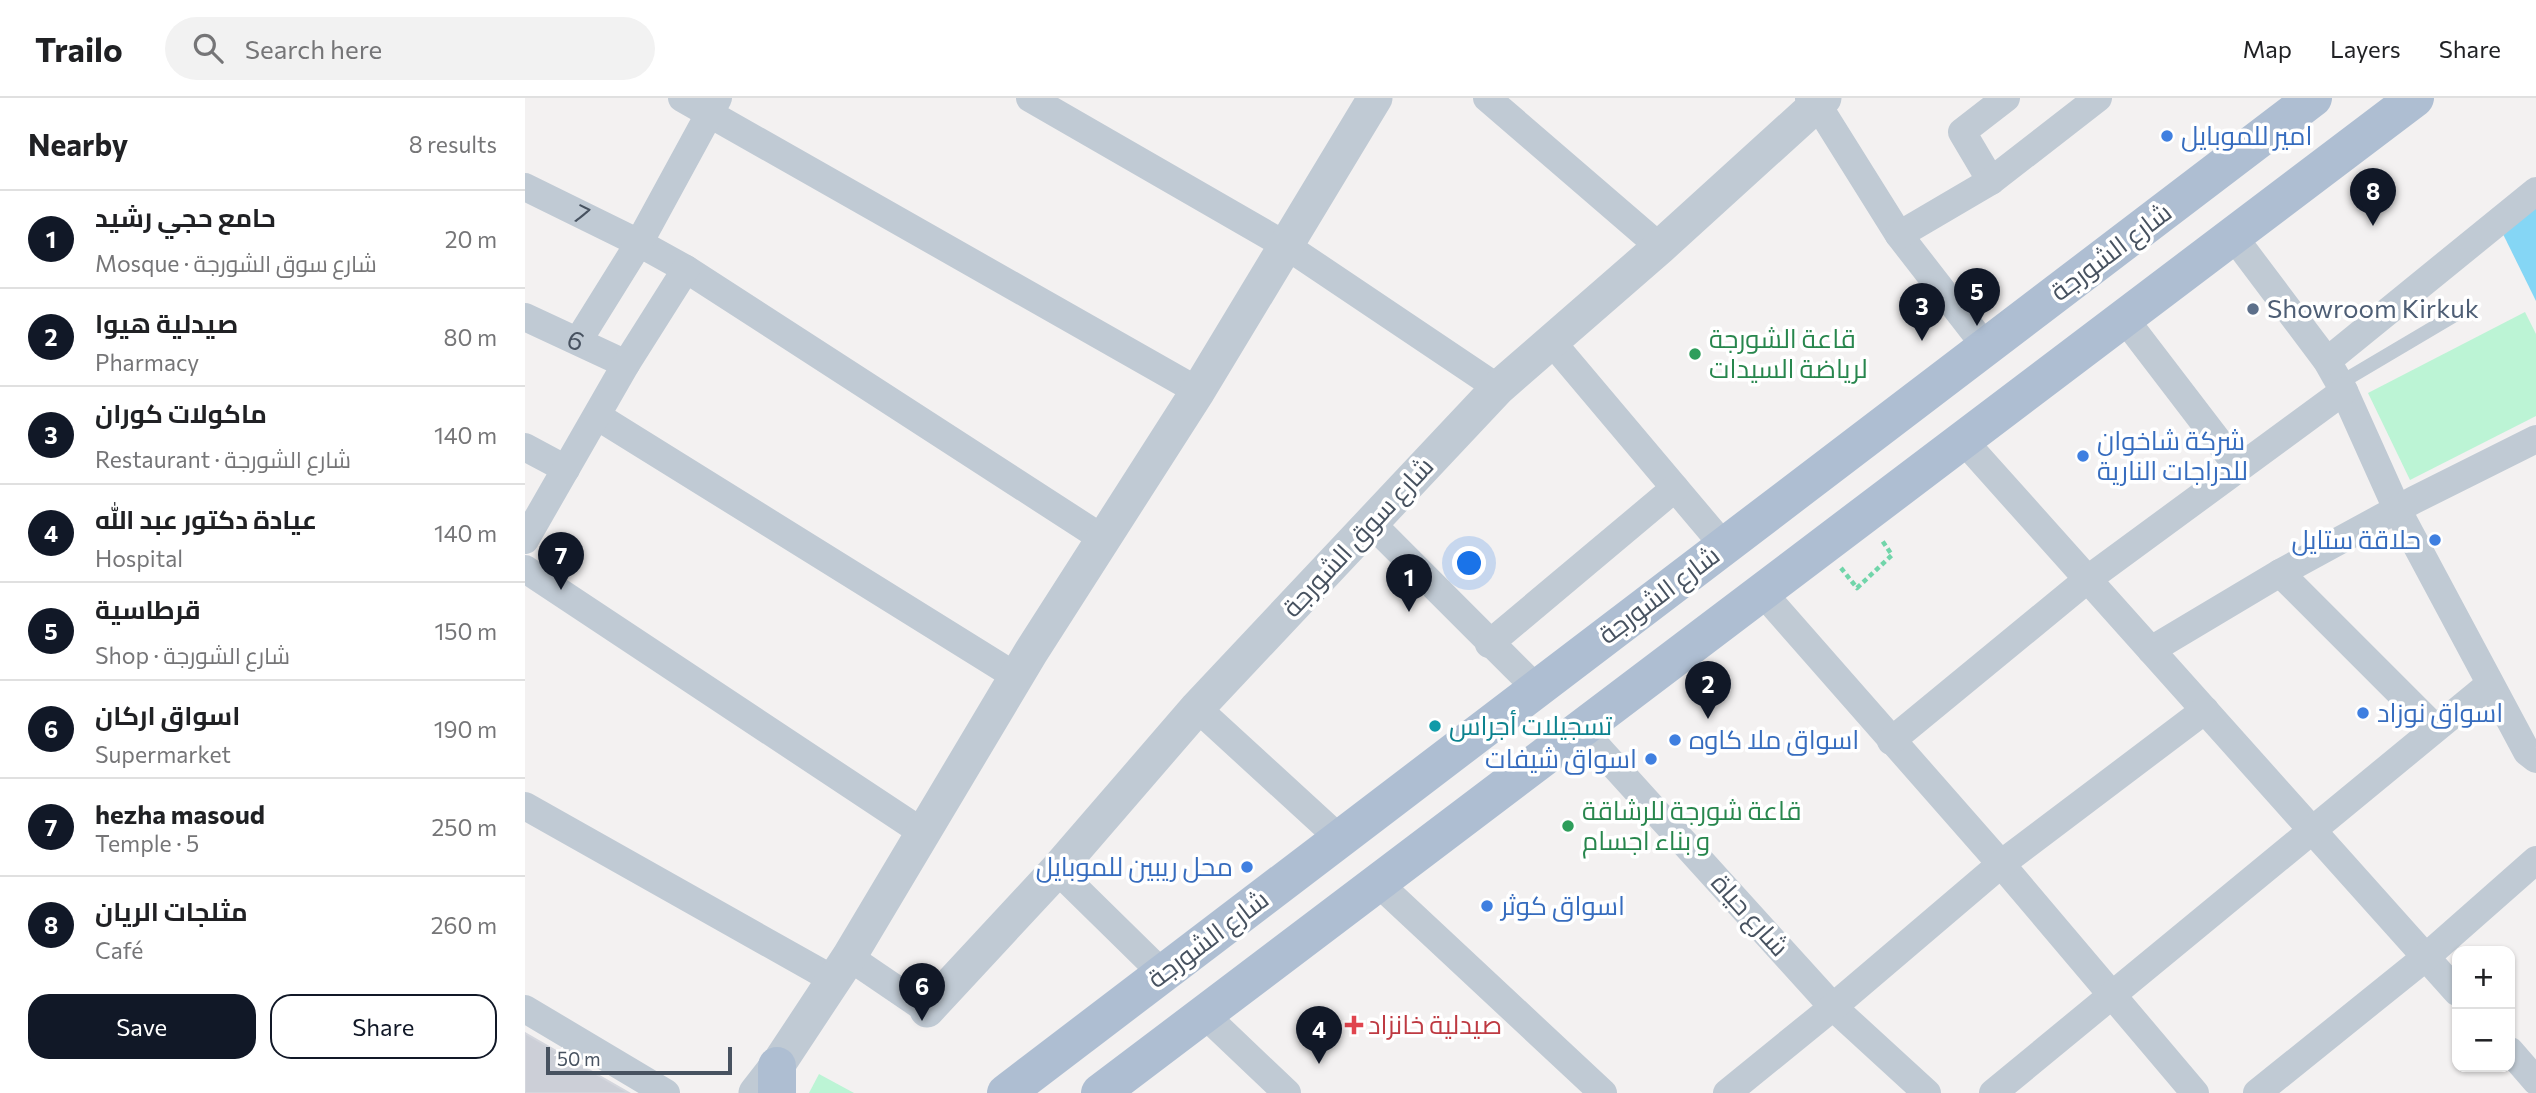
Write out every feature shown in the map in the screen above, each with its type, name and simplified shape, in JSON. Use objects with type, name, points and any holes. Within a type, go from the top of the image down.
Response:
[{"type":"main road","name":"شارع الشورجة","points":[[1006,1093],[2313,98]]},
{"type":"main road","points":[[1100,1093],[2415,98]]},
{"type":"main road","points":[[1163,974],[1204,1014]]},
{"type":"street","points":[[682,98],[714,105],[1198,391]]},
{"type":"street","points":[[1030,98],[1285,245],[1498,388]]},
{"type":"street","points":[[1486,98],[1660,247]]},
{"type":"street","points":[[1991,181],[1962,132],[2006,98]]},
{"type":"street","points":[[1899,235],[1991,181],[2098,98]]},
{"type":"street","points":[[770,1084],[925,834],[1017,677],[1198,391],[1369,100]]},
{"type":"street","points":[[1817,100],[1899,235],[1986,347]]},
{"type":"street","name":"شارع سوق الشورجة","points":[[927,1010],[1057,870],[1197,708],[1498,388],[1660,247],[1817,100]]},
{"type":"street","points":[[578,341],[639,243],[714,105]]},
{"type":"street","name":"7","points":[[525,187],[639,243],[686,270],[1105,540]]},
{"type":"street","points":[[1891,741],[2088,579],[2238,467],[2536,191]]},
{"type":"street","points":[[2233,236],[2337,378],[2397,509],[2527,752],[2536,759]]},
{"type":"street","points":[[525,540],[626,364],[686,270]]},
{"type":"street","name":"6","points":[[525,317],[626,364]]},
{"type":"street","points":[[2124,318],[2238,467]]},
{"type":"street","points":[[1552,341],[1724,546]]},
{"type":"street","points":[[597,415],[1017,677]]},
{"type":"street","points":[[2151,650],[2280,573],[2397,509],[2536,439]]},
{"type":"street","points":[[1963,440],[2452,986]]},
{"type":"street","points":[[525,447],[566,469]]},
{"type":"street","points":[[1489,644],[1675,488]]},
{"type":"street","points":[[1371,523],[1489,644],[1537,689]]},
{"type":"street","points":[[525,569],[925,834]]},
{"type":"street","points":[[2280,573],[2435,728]]},
{"type":"street","points":[[1762,592],[2196,1093]]},
{"type":"street","points":[[1993,1093],[2490,684]]},
{"type":"street","points":[[1197,708],[1340,839]]},
{"type":"street","points":[[1727,1093],[1833,1007],[2000,864],[2205,710]]},
{"type":"street","name":"شارع حياة","points":[[1581,729],[1833,1007],[1927,1093]]},
{"type":"street","points":[[525,806],[841,969],[927,1010]]},
{"type":"street","points":[[2257,1093],[2426,957],[2536,860]]},
{"type":"street","points":[[1057,870],[1163,974]]},
{"type":"street","points":[[1378,883],[1603,1093]]},
{"type":"street","points":[[525,1009],[666,1093]]},
{"type":"street","points":[[1204,1014],[1287,1093]]},
{"type":"street","points":[[2515,1057],[2536,1082],[2523,1093]]},
{"type":"lane","points":[[2337,378],[2465,309]]},
{"type":"path","points":[[1857,588],[1892,555]]},
{"type":"green space","points":[[2525,312],[2536,334],[2536,416],[2410,480],[2368,393]]},
{"type":"green space","points":[[819,1074],[854,1093],[809,1093]]},
{"type":"water","points":[[2536,201],[2536,301],[2501,230]]},
{"type":"building","points":[[525,1033],[629,1093],[525,1093]]},
{"type":"place","name":"امير للموبايل","points":[[2167,136]]},
{"type":"place","name":"مثلجات الريان","points":[[2373,226]]},
{"type":"place","name":"Showroom Kirkuk","points":[[2253,309]]},
{"type":"place","name":"قرطاسية","points":[[1977,326]]},
{"type":"place","name":"ماكولات كوران","points":[[1922,341]]},
{"type":"place","name":"قاعة الشورجة لرياضة السيدات","points":[[1695,354]]},
{"type":"place","name":"شركة شاخوان للدراجات النارية","points":[[2083,456]]},
{"type":"place","name":"حلاقة ستايل","points":[[2435,540]]},
{"type":"place","name":"hezha masoud","points":[[561,590]]},
{"type":"place","name":"حامع حجي رشيد","points":[[1409,612]]},
{"type":"place","name":"اسواق نوزاد","points":[[2363,713]]},
{"type":"place","name":"صيدلية هيوا","points":[[1708,719]]},
{"type":"place","name":"تسجيلات أجراس","points":[[1435,726]]},
{"type":"place","name":"اسواق ملا كاوه","points":[[1675,740]]},
{"type":"place","name":"اسواق شيفات","points":[[1651,759]]},
{"type":"place","name":"قاعة شورجة للرشاقة و بناء اجسام","points":[[1568,826]]},
{"type":"place","name":"محل ريبين للموبايل","points":[[1247,867]]},
{"type":"place","name":"اسواق كوثر","points":[[1487,906]]},
{"type":"place","name":"اسواق اركان","points":[[922,1021]]},
{"type":"place","name":"صيدلية خانزاد","points":[[1354,1025]]},
{"type":"place","name":"عيادة دكتور عبد الله","points":[[1319,1064]]}]
